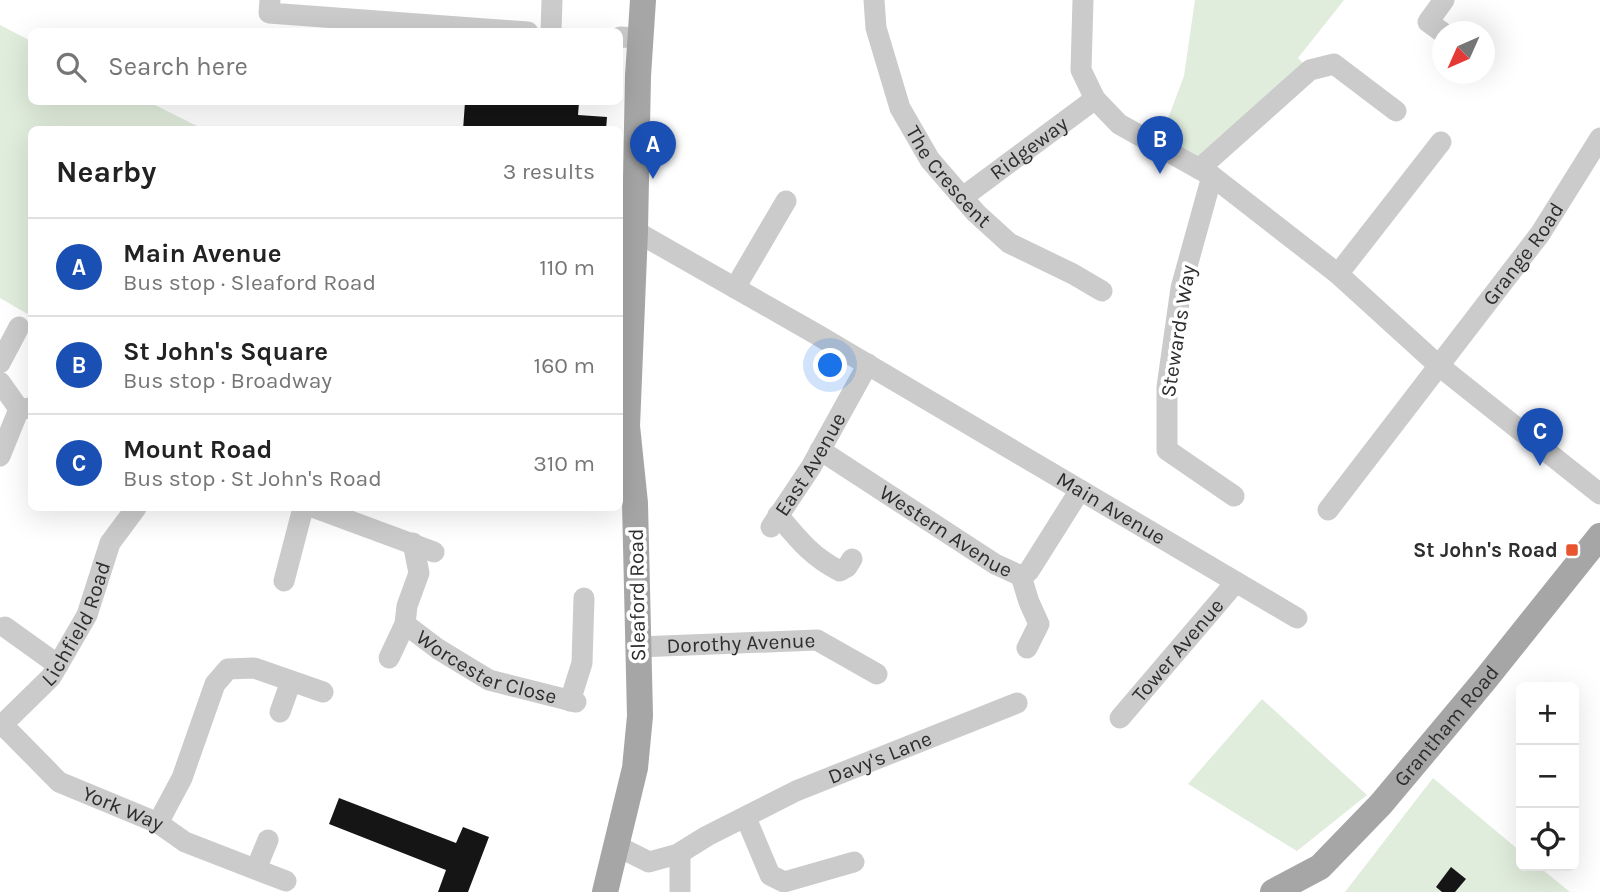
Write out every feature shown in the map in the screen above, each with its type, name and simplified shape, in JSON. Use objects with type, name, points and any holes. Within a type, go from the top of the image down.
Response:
[{"type":"main road","name":"Sleaford Road","points":[[605,892],[635,768],[640,716],[635,503],[624,401],[630,37],[643,0]]},
{"type":"main road","name":"Grantham Road","points":[[1273,892],[1320,867],[1381,804],[1600,536]]},
{"type":"street","points":[[270,0],[269,13],[473,28]]},
{"type":"street","points":[[551,28],[552,0]]},
{"type":"street","name":"The Crescent","points":[[874,0],[876,28],[900,108],[930,160],[976,213],[1009,243],[1102,291]]},
{"type":"street","points":[[1083,0],[1080,71],[1095,99],[1119,124],[1206,173],[1338,275],[1438,365],[1600,494]]},
{"type":"street","points":[[1432,25],[1428,22],[1444,0]]},
{"type":"street","points":[[1206,173],[1310,70],[1334,64],[1396,111]]},
{"type":"street","name":"Ridgeway","points":[[963,197],[1095,99]]},
{"type":"street","name":"Grange Road","points":[[1328,510],[1540,234],[1600,138]]},
{"type":"street","points":[[1338,275],[1441,142]]},
{"type":"street","name":"Stewards Way","points":[[1206,173],[1181,288],[1167,387],[1167,450],[1234,496]]},
{"type":"street","points":[[735,288],[786,201]]},
{"type":"street","name":"Main Avenue","points":[[627,239],[735,288],[1297,618]]},
{"type":"street","points":[[0,363],[19,327]]},
{"type":"street","name":"East Avenue","points":[[852,559],[847,567],[840,571],[808,552],[775,521],[820,450],[868,364]]},
{"type":"street","points":[[0,382],[25,409],[0,456]]},
{"type":"street","name":"Western Avenue","points":[[820,450],[995,564],[1021,576],[1030,571],[1080,490]]},
{"type":"street","name":"Lichfield Road","points":[[2,726],[51,677],[87,615],[110,543],[134,511]]},
{"type":"street","points":[[284,581],[302,511]]},
{"type":"street","points":[[324,511],[414,542],[434,552]]},
{"type":"street","name":"Worcester Close","points":[[389,658],[405,624],[407,606],[419,573],[414,542]]},
{"type":"street","points":[[1021,576],[1039,624],[1027,648]]},
{"type":"street","name":"Tower Avenue","points":[[1120,718],[1236,582]]},
{"type":"street","name":"Worcester Close","points":[[405,624],[438,649],[489,680],[573,702],[582,663],[584,598]]},
{"type":"street","points":[[5,627],[58,665]]},
{"type":"street","name":"Dorothy Avenue","points":[[638,647],[817,640],[877,674]]},
{"type":"street","points":[[158,823],[182,778],[215,684],[228,669],[254,668],[323,692]]},
{"type":"street","points":[[280,712],[290,681]]},
{"type":"street","name":"Davy's Lane","points":[[617,846],[649,862],[680,853],[707,836],[796,791],[1017,703]]},
{"type":"street","name":"York Way","points":[[2,726],[59,782],[158,823],[185,842],[286,881]]},
{"type":"street","points":[[746,818],[770,875],[783,882],[854,862]]},
{"type":"street","points":[[256,869],[268,840]]},
{"type":"street","points":[[680,853],[680,892]]},
{"type":"green space","points":[[1195,0],[1344,0],[1298,58],[1310,70],[1199,169],[1158,145],[1184,76]]},
{"type":"green space","points":[[0,25],[28,39],[28,105],[155,105],[197,126],[28,126],[28,314],[0,298]]},
{"type":"green space","points":[[1262,699],[1367,795],[1297,851],[1188,784]]},
{"type":"green space","points":[[1433,778],[1516,848],[1516,871],[1544,871],[1570,892],[1345,892]]},
{"type":"building","points":[[465,105],[579,105],[578,115],[607,117],[606,126],[463,126]]},
{"type":"building","points":[[339,798],[456,843],[463,827],[489,837],[468,892],[438,892],[446,870],[329,824]]},
{"type":"building","points":[[1451,867],[1466,879],[1455,892],[1442,892],[1436,887]]},
{"type":"place","name":"St John's Square","points":[[1160,174]]},
{"type":"place","name":"Main Avenue","points":[[653,179]]},
{"type":"place","name":"Mount Road","points":[[1540,466]]},
{"type":"place","name":"St John's Road","points":[[1572,550]]}]
